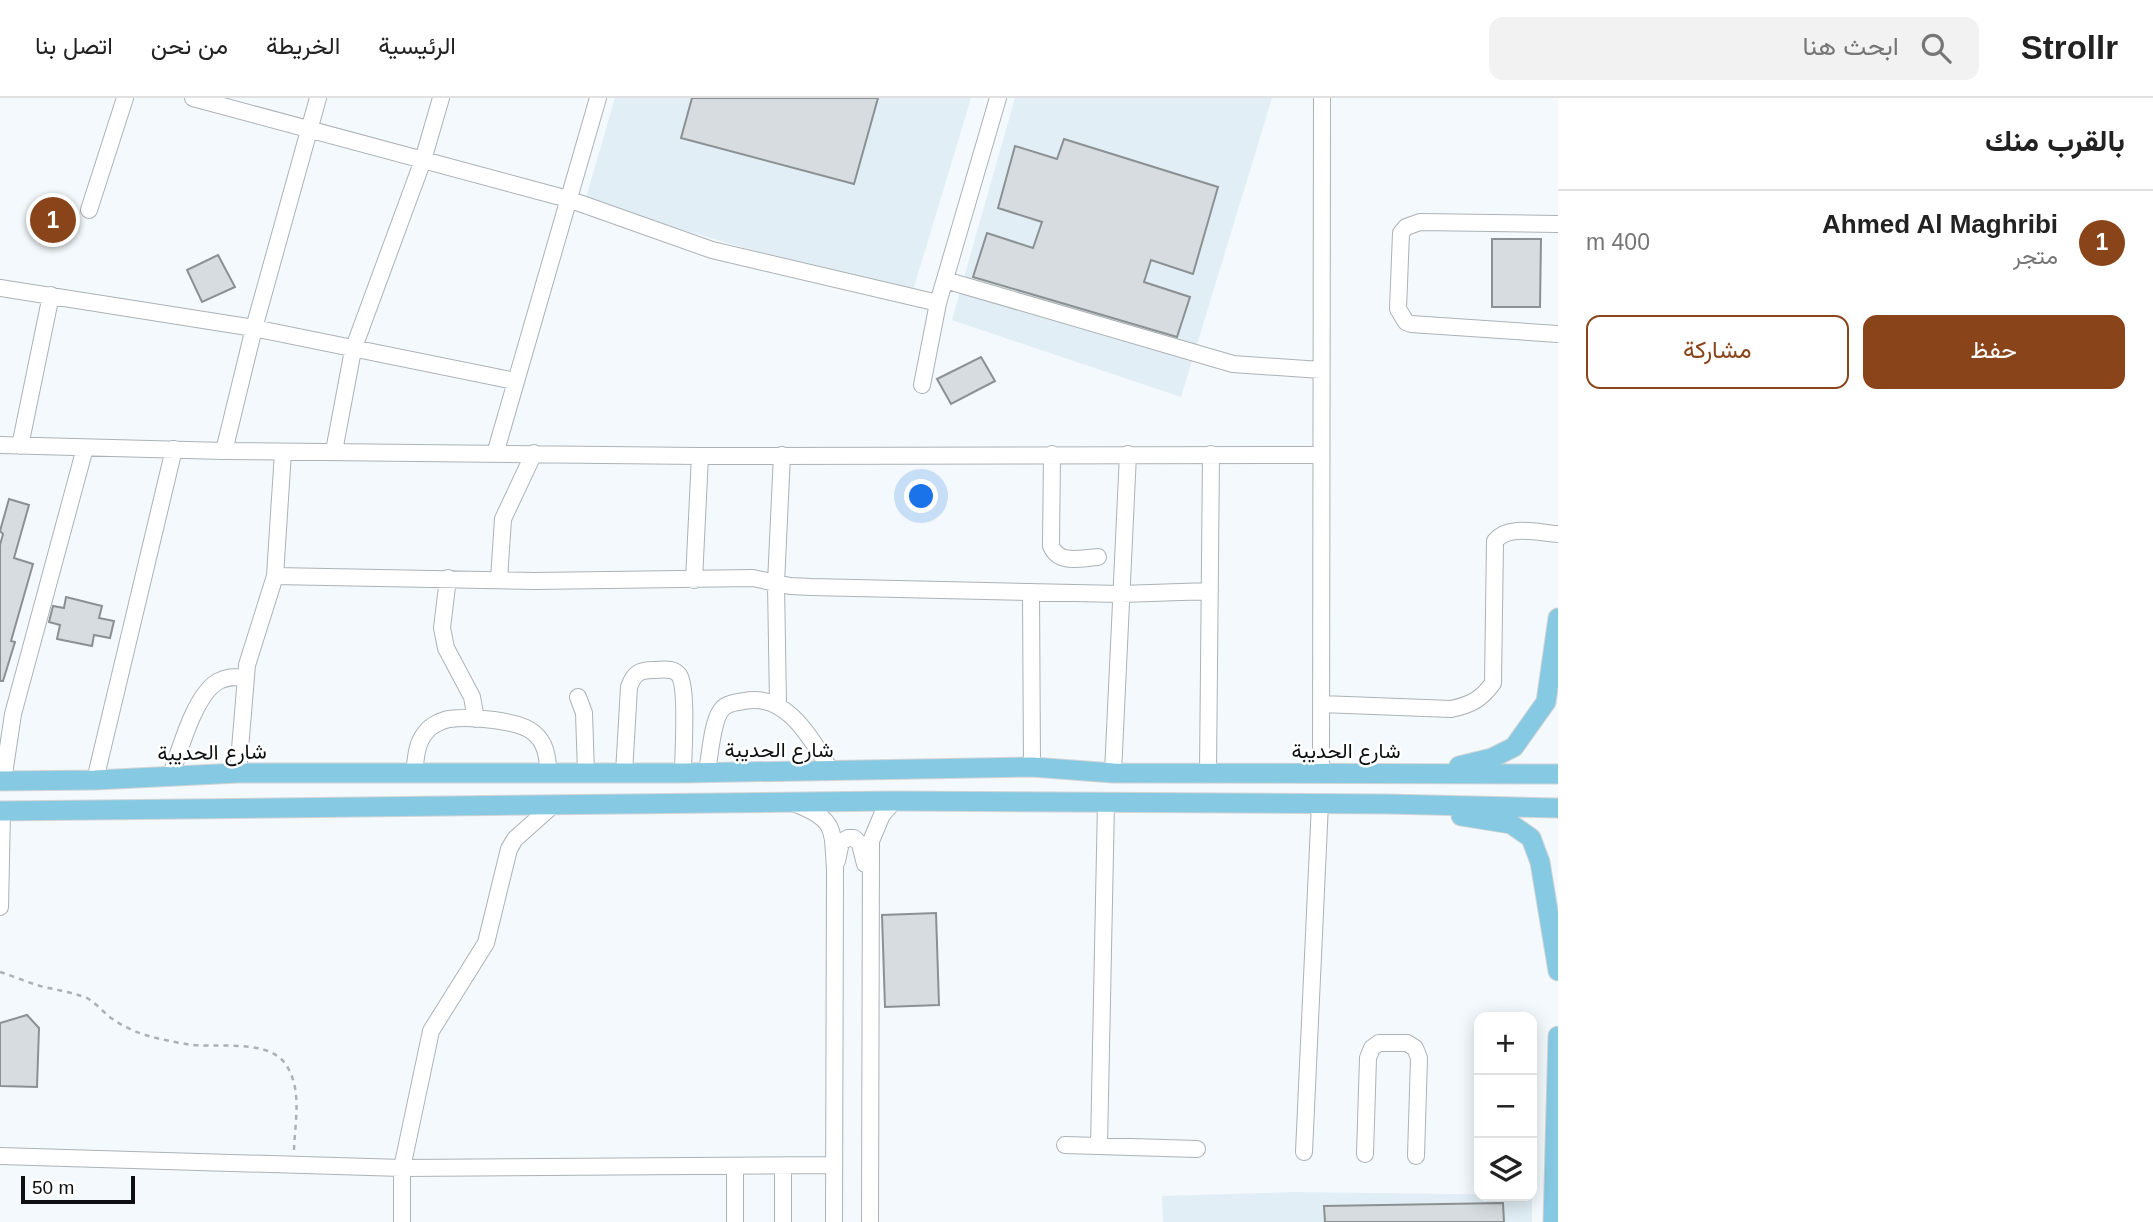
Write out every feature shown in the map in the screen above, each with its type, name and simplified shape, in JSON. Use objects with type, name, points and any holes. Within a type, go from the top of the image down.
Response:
[{"type":"main road","points":[[1428,773],[1492,758],[1514,747],[1546,702],[1558,618]]},
{"type":"main road","name":"شارع الحديبة","points":[[2,781],[95,780],[238,773],[832,772],[1032,767],[1113,773],[1558,774]]},
{"type":"main road","points":[[1,811],[894,801],[1320,803],[1558,808]]},
{"type":"main road","points":[[1387,804],[1511,824],[1531,838],[1540,862],[1558,971]]},
{"type":"main road","points":[[1553,1222],[1558,1036]]},
{"type":"street","points":[[89,210],[125,98]]},
{"type":"street","points":[[224,451],[254,328],[318,98]]},
{"type":"street","points":[[334,452],[353,350],[423,160],[441,98]]},
{"type":"street","points":[[495,454],[598,98]]},
{"type":"street","points":[[922,385],[944,280],[998,98]]},
{"type":"street","points":[[1321,773],[1322,98]]},
{"type":"street","points":[[202,99],[568,199],[712,250],[938,303]]},
{"type":"street","points":[[1558,224],[1420,222],[1406,227],[1401,233],[1398,309],[1406,322],[1411,324],[1558,334]]},
{"type":"street","points":[[944,280],[1233,364],[1321,370]]},
{"type":"street","points":[[0,288],[254,328],[515,381]]},
{"type":"street","points":[[0,463],[8,445],[51,295]]},
{"type":"street","points":[[8,445],[283,452],[700,456],[1321,454]]},
{"type":"street","points":[[2,781],[13,715],[85,448]]},
{"type":"street","points":[[95,780],[174,449]]},
{"type":"street","points":[[238,773],[251,649],[275,576],[283,452]]},
{"type":"street","points":[[499,579],[503,519],[534,453]]},
{"type":"street","points":[[1052,454],[1051,546],[1055,555],[1061,559],[1098,557]]},
{"type":"street","points":[[1113,773],[1128,454]]},
{"type":"street","points":[[1208,773],[1211,454]]},
{"type":"street","points":[[778,705],[776,583],[782,455]]},
{"type":"street","points":[[694,580],[700,456]]},
{"type":"street","points":[[1321,704],[1451,709],[1469,705],[1484,696],[1493,683],[1495,541],[1500,534],[1512,531],[1558,534]]},
{"type":"street","points":[[275,576],[534,581],[752,578],[811,587],[1121,594],[1210,591]]},
{"type":"street","points":[[448,579],[442,628],[446,648],[472,697],[476,719]]},
{"type":"street","points":[[1031,592],[1032,767]]},
{"type":"street","points":[[624,773],[629,687],[632,677],[642,670],[670,669],[679,675],[684,689],[683,773]]},
{"type":"street","points":[[171,775],[200,701],[216,682],[229,677],[246,677]]},
{"type":"street","points":[[578,697],[584,713],[586,773]]},
{"type":"street","points":[[707,771],[718,713],[727,704],[748,700],[778,705],[797,722],[832,772]]},
{"type":"street","points":[[414,773],[419,741],[428,729],[447,719],[476,719],[520,726],[534,733],[546,747],[549,773]]},
{"type":"street","points":[[870,1222],[871,841],[882,815],[894,801]]},
{"type":"street","points":[[791,802],[816,812],[831,825],[835,869],[834,1222]]},
{"type":"street","points":[[1100,1146],[1106,802]]},
{"type":"street","points":[[1304,1152],[1320,803]]},
{"type":"street","points":[[402,1222],[402,1168],[431,1031],[486,943],[509,849],[515,839],[553,805]]},
{"type":"street","points":[[0,907],[1,811]]},
{"type":"street","points":[[835,869],[841,842],[855,838],[860,844],[872,890]]},
{"type":"street","points":[[1365,1154],[1368,1058],[1372,1048],[1379,1043],[1407,1043],[1415,1048],[1419,1058],[1416,1156]]},
{"type":"street","points":[[1065,1145],[1197,1149]]},
{"type":"street","points":[[0,1156],[402,1168],[834,1165]]},
{"type":"street","points":[[735,1166],[735,1222]]},
{"type":"street","points":[[783,1166],[783,1222]]},
{"type":"path","points":[[0,972],[39,985],[69,991],[91,1000],[110,1018],[138,1034],[191,1045],[234,1045],[276,1055],[295,1081],[294,1165]]},
{"type":"shaded area","points":[[615,98],[971,98],[911,297],[585,201]]},
{"type":"shaded area","points":[[1015,98],[1272,98],[1181,397],[952,320]]},
{"type":"shaded area","points":[[1295,1192],[1474,1194],[1474,1201],[1532,1201],[1532,1222],[1163,1222],[1162,1196]]},
{"type":"building","points":[[692,98],[878,98],[854,184],[681,138]]},
{"type":"building","points":[[1064,139],[1218,187],[1193,274],[1151,260],[1144,282],[1190,297],[1177,337],[973,277],[987,233],[1033,248],[1042,222],[998,208],[1015,146],[1057,159]]},
{"type":"building","points":[[1492,239],[1541,239],[1540,307],[1492,307]]},
{"type":"building","points":[[218,255],[235,287],[202,302],[187,270]]},
{"type":"building","points":[[981,357],[995,381],[951,404],[937,379]]},
{"type":"building","points":[[9,499],[29,505],[14,558],[33,564],[11,641],[15,642],[3,681],[0,681],[0,545],[3,534],[0,531]]},
{"type":"building","points":[[66,597],[102,606],[99,618],[114,621],[110,638],[94,635],[92,646],[57,639],[60,625],[49,622],[53,606],[64,608]]},
{"type":"building","points":[[936,913],[939,1005],[885,1007],[882,915]]},
{"type":"building","points":[[27,1015],[39,1028],[37,1087],[0,1086],[0,1023]]},
{"type":"building","points":[[1503,1203],[1504,1222],[1325,1222],[1324,1206]]},
{"type":"place","name":"Ahmed Al Maghribi","points":[[53,220]]}]
